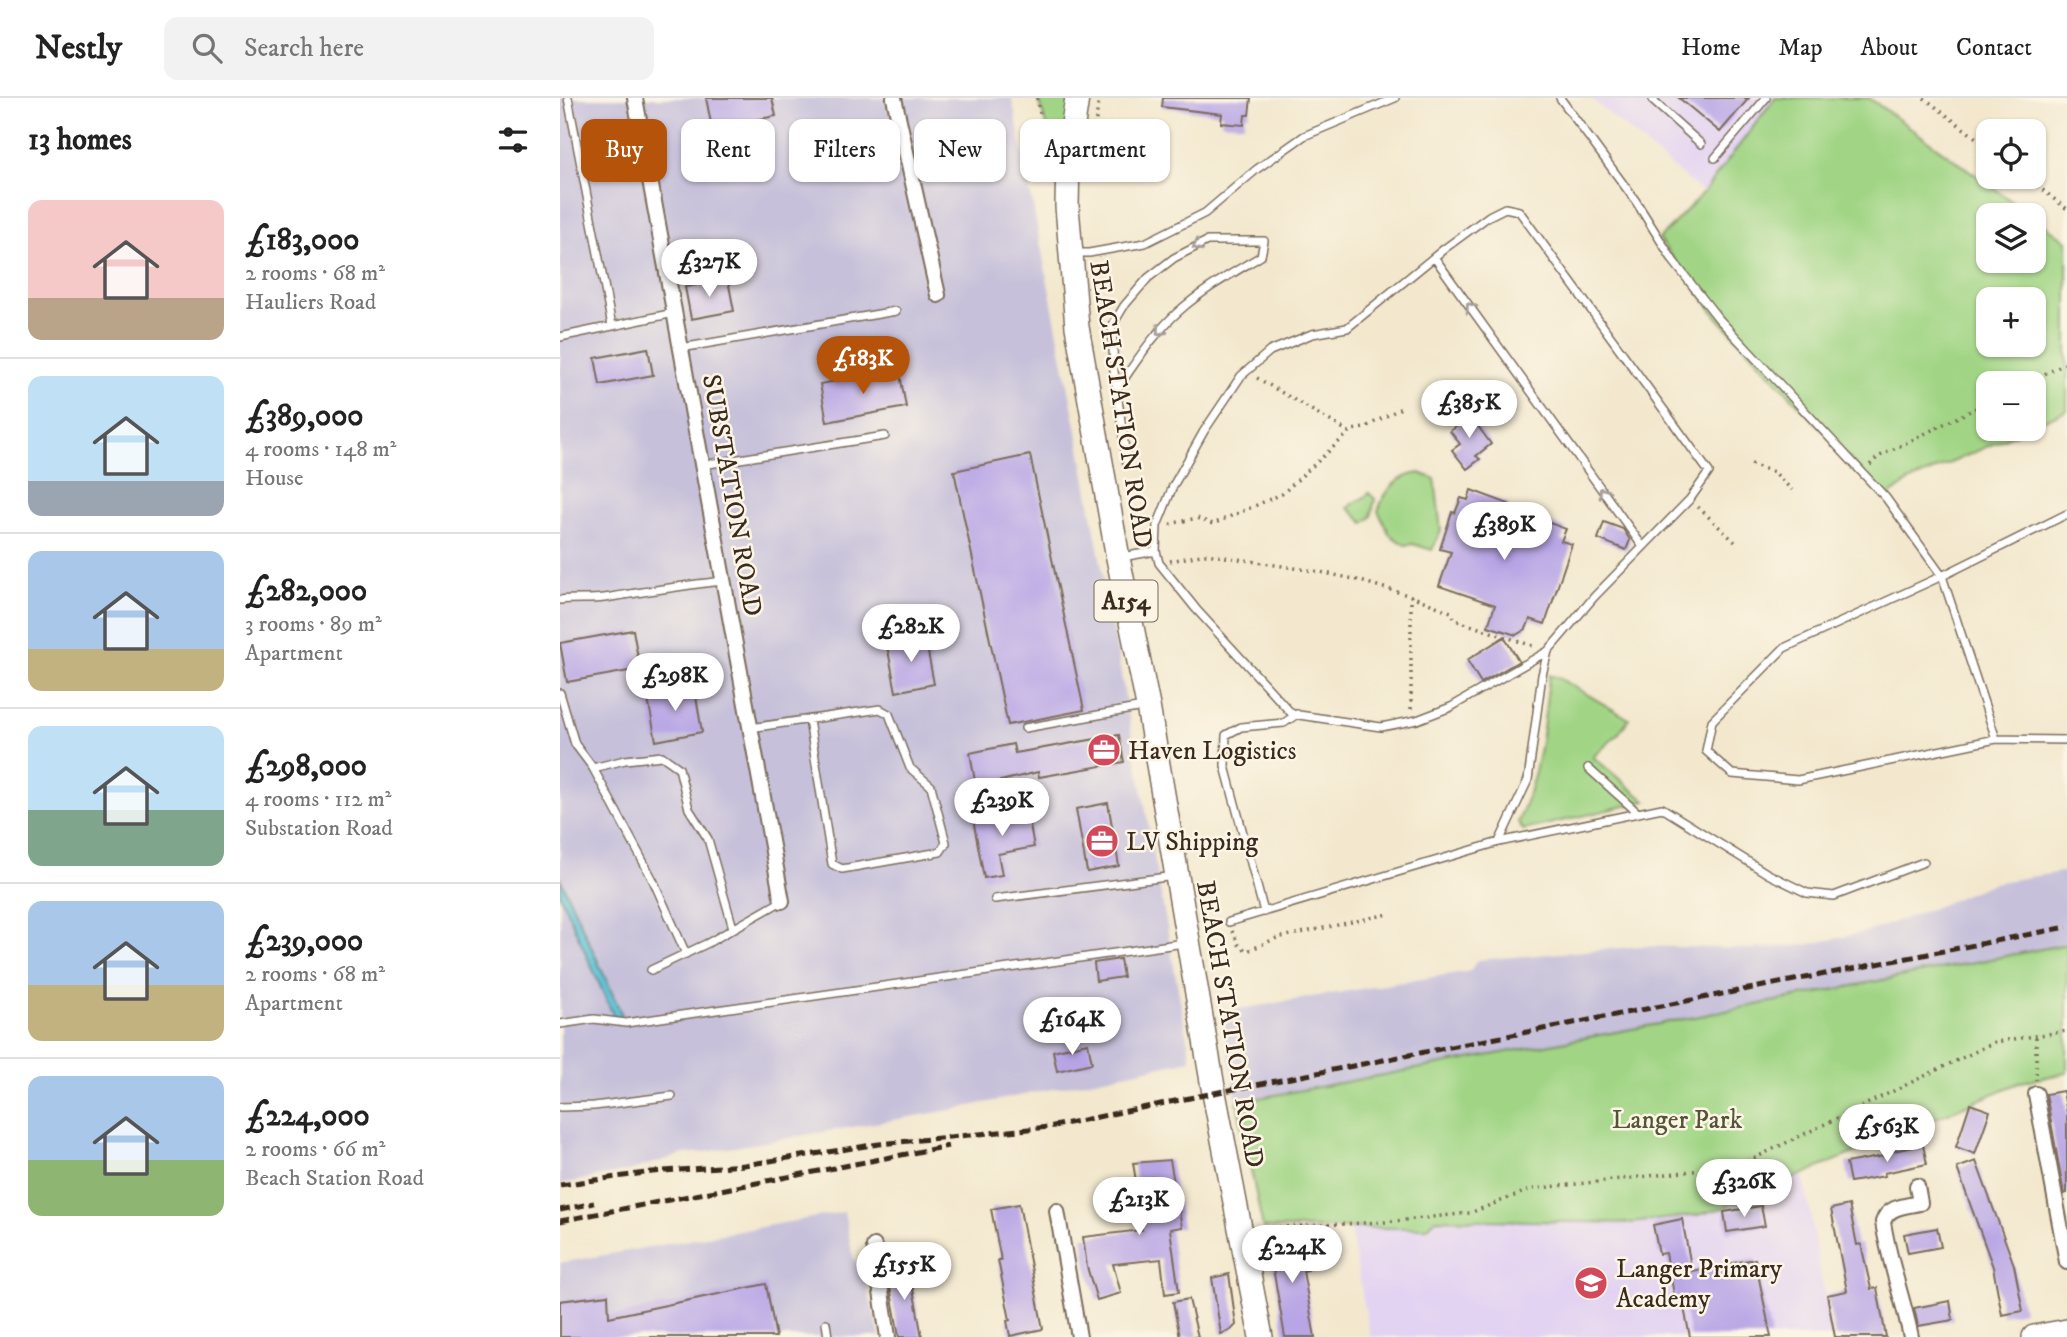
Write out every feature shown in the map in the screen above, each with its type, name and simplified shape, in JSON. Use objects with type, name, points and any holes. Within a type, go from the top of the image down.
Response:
[{"type":"main road","name":"BEACH STATION ROAD","points":[[1074,119],[1077,98]]},
{"type":"main road","name":"BEACH STATION ROAD","points":[[1068,182],[1070,253],[1079,341],[1147,706],[1239,1229],[1261,1337]]},
{"type":"street","name":"SUBSTATION ROAD","points":[[635,98],[782,901]]},
{"type":"street","points":[[894,98],[938,295]]},
{"type":"street","points":[[2036,1094],[2067,1262]]},
{"type":"street","points":[[1911,1337],[1883,1222],[1890,1211],[1920,1203],[1917,1185]]},
{"type":"street","points":[[1057,1211],[1079,1337]]},
{"type":"street","points":[[874,1246],[888,1337]]},
{"type":"lane","points":[[568,98],[612,326]]},
{"type":"lane","points":[[1070,253],[1089,253],[1145,243],[1205,213],[1257,169],[1304,136],[1395,98]]},
{"type":"lane","points":[[1560,98],[1635,200],[1674,262],[1710,309],[1886,498],[1942,576],[1996,739]]},
{"type":"lane","points":[[1655,98],[1653,101],[1701,144]]},
{"type":"lane","points":[[1715,158],[1766,98]]},
{"type":"lane","points":[[1505,208],[1519,211],[1709,472],[1690,499],[1594,597],[1548,651],[1451,707],[1410,722],[1381,727],[1292,713],[1196,609],[1158,563],[1157,526],[1173,486],[1204,431],[1241,376],[1270,351],[1312,334],[1347,328],[1434,257],[1489,216],[1505,208]]},
{"type":"lane","points":[[1117,389],[1146,346],[1177,312],[1209,286],[1261,256],[1264,241],[1208,241],[1174,258],[1148,278],[1124,306],[1112,326],[1114,371],[1127,464]]},
{"type":"lane","points":[[1434,257],[1643,547]]},
{"type":"lane","points":[[681,348],[895,311]]},
{"type":"lane","points":[[560,337],[674,313]]},
{"type":"lane","points":[[702,465],[885,436]]},
{"type":"lane","points":[[2067,514],[1942,576],[1784,648],[1712,721],[1706,751],[1732,774],[1798,780],[1996,739],[2067,740]]},
{"type":"lane","points":[[1118,558],[1156,551]]},
{"type":"lane","points":[[560,600],[600,598],[677,585],[723,581]]},
{"type":"lane","points":[[1499,842],[1528,780],[1542,675],[1548,651]]},
{"type":"lane","points":[[560,693],[575,744],[593,768],[653,880],[686,954]]},
{"type":"lane","points":[[1025,728],[1147,706]]},
{"type":"lane","points":[[750,728],[880,709],[889,714],[910,768],[931,786],[946,843],[940,852],[842,869],[832,864],[809,720]]},
{"type":"lane","points":[[1264,912],[1224,766],[1226,735],[1241,727],[1284,723],[1297,714]]},
{"type":"lane","points":[[593,768],[625,760],[662,756],[679,768],[689,809],[708,839],[733,928]]},
{"type":"lane","points":[[1588,768],[1638,813]]},
{"type":"lane","points":[[1229,922],[1499,842],[1662,808],[1768,874],[1807,893],[1834,895],[1924,862]]},
{"type":"lane","points":[[995,899],[1177,876]]},
{"type":"lane","points":[[651,970],[708,943],[782,901]]},
{"type":"lane","points":[[560,1024],[594,1019],[625,1023],[1188,942]]},
{"type":"lane","points":[[560,1107],[672,1096]]},
{"type":"lane","points":[[826,1323],[828,1337]]},
{"type":"path","points":[[1037,98],[1041,119]]},
{"type":"path","points":[[1096,119],[1099,98]]},
{"type":"path","points":[[1924,98],[1976,139]]},
{"type":"path","points":[[2041,189],[2067,209]]},
{"type":"path","points":[[2046,373],[2067,363]]},
{"type":"path","points":[[1246,372],[1349,432]]},
{"type":"path","points":[[1157,526],[1197,518],[1213,524],[1282,494],[1349,432],[1364,428],[1401,408]]},
{"type":"path","points":[[1863,472],[1878,457],[1976,408]]},
{"type":"path","points":[[1751,464],[1774,472],[1792,490]]},
{"type":"path","points":[[1690,499],[1735,542]]},
{"type":"path","points":[[1158,563],[1206,554],[1354,579],[1411,596],[1451,612],[1455,620],[1548,651]]},
{"type":"path","points":[[1410,722],[1411,596]]},
{"type":"path","points":[[1229,922],[1239,945],[1247,951],[1277,938],[1389,914]]},
{"type":"path","points":[[1239,1229],[1385,1222],[1470,1213],[1532,1189],[1738,1166],[1994,1042],[2067,1031]]},
{"type":"path","points":[[2036,1037],[2036,1094]]},
{"type":"shaded area","points":[[560,98],[1012,98],[1020,139],[1020,182],[1028,182],[1076,426],[1191,1060],[951,1110],[684,1154],[628,1171],[560,1184]]},
{"type":"shaded area","points":[[1590,98],[1775,98],[1703,193]]},
{"type":"shaded area","points":[[2067,871],[2067,944],[1659,1024],[1237,1102],[1221,1012],[1470,971],[1477,960],[1643,946],[1753,949],[1805,945],[1867,932],[1993,883]]},
{"type":"shaded area","name":"Langer Primary Academy","points":[[1803,1173],[1832,1337],[1370,1337],[1350,1228],[1427,1228],[1436,1219],[1631,1223],[1698,1215],[1726,1207]]},
{"type":"shaded area","points":[[844,1212],[854,1261],[862,1268],[880,1337],[560,1337],[560,1263]]},
{"type":"green space","points":[[1038,98],[1077,98],[1074,119],[1045,119]]},
{"type":"green space","points":[[1775,98],[1869,98],[1976,175],[1976,189],[1995,189],[2014,203],[1976,203],[1976,273],[2046,273],[2046,226],[2067,241],[2067,410],[2046,420],[2046,371],[1976,371],[1976,441],[1999,441],[1908,482],[1886,498],[1718,318],[1659,239],[1703,193]]},
{"type":"green space","points":[[1420,473],[1435,479],[1441,531],[1432,550],[1413,544],[1405,545],[1390,535],[1378,511],[1384,496],[1398,480]]},
{"type":"green space","points":[[1369,493],[1375,499],[1371,517],[1364,523],[1348,508]]},
{"type":"green space","points":[[1549,675],[1559,678],[1629,719],[1618,734],[1593,757],[1646,801],[1523,830],[1518,822],[1536,769]]},
{"type":"green space","name":"Langer Park","points":[[2067,944],[2067,1073],[2021,1082],[1726,1207],[1698,1215],[1631,1223],[1436,1219],[1427,1228],[1263,1228],[1237,1102],[1659,1024]]},
{"type":"water","points":[[560,878],[622,1015],[614,1017],[560,895]]},
{"type":"building","points":[[706,98],[772,98],[776,116],[760,119],[710,119]]},
{"type":"building","points":[[1163,98],[1251,98],[1249,115],[1245,115],[1244,125],[1221,123],[1222,114],[1162,107]]},
{"type":"building","points":[[1679,98],[1749,98],[1720,132]]},
{"type":"building","points":[[728,280],[734,311],[691,319],[685,287]]},
{"type":"building","points":[[648,348],[653,375],[600,385],[595,358]]},
{"type":"building","points":[[899,369],[906,407],[827,422],[820,384]]},
{"type":"building","points":[[1467,411],[1491,444],[1476,456],[1480,459],[1467,469],[1452,450],[1460,444],[1450,431],[1460,424],[1456,419]]},
{"type":"building","points":[[1030,455],[1084,710],[1008,725],[954,471]]},
{"type":"building","points":[[1471,490],[1509,504],[1505,517],[1536,527],[1539,519],[1566,529],[1561,541],[1572,544],[1545,624],[1530,619],[1526,629],[1516,635],[1488,626],[1495,605],[1439,586],[1451,552],[1440,549],[1452,512],[1455,513],[1461,498],[1468,500]]},
{"type":"building","points":[[1604,522],[1623,529],[1630,540],[1626,550],[1598,539]]},
{"type":"building","points":[[633,630],[640,669],[567,682],[560,643]]},
{"type":"building","points":[[925,637],[934,684],[896,692],[887,645]]},
{"type":"building","points":[[1504,637],[1519,661],[1481,683],[1467,660]]},
{"type":"building","points":[[694,685],[702,732],[656,741],[647,694]]},
{"type":"building","points":[[1119,735],[1124,762],[1039,777],[1038,772],[976,787],[970,753],[1013,744],[1015,753]]},
{"type":"building","points":[[1108,803],[1119,866],[1087,872],[1076,809]]},
{"type":"building","points":[[1027,809],[1034,847],[998,854],[1002,875],[984,878],[973,819]]},
{"type":"building","points":[[1120,959],[1123,977],[1096,981],[1094,963]]},
{"type":"building","points":[[1088,1043],[1092,1063],[1057,1071],[1053,1051]]},
{"type":"building","points":[[2063,1091],[2067,1113],[2067,1193],[2064,1194],[2046,1094]]},
{"type":"building","points":[[1970,1104],[1990,1111],[1975,1154],[1956,1147]]},
{"type":"building","points":[[1923,1145],[1927,1164],[1884,1173],[1885,1176],[1850,1182],[1846,1163]]},
{"type":"building","points":[[1170,1160],[1182,1227],[1170,1229],[1179,1292],[1165,1294],[1161,1259],[1113,1264],[1121,1293],[1097,1300],[1087,1267],[1083,1237],[1142,1230],[1139,1213],[1159,1210],[1153,1177],[1136,1181],[1133,1163]]},
{"type":"building","points":[[1976,1161],[2014,1265],[2023,1311],[2002,1315],[1993,1267],[1957,1168]]},
{"type":"building","points":[[1019,1204],[1043,1329],[1010,1336],[1007,1321],[1010,1320],[991,1209]]},
{"type":"building","points":[[1849,1205],[1857,1245],[1861,1244],[1871,1289],[1877,1288],[1886,1337],[1835,1337],[1827,1295],[1847,1291],[1831,1209]]},
{"type":"building","points":[[1761,1206],[1765,1226],[1727,1232],[1724,1212]]},
{"type":"building","points":[[1682,1219],[1692,1271],[1755,1259],[1771,1337],[1690,1337],[1683,1303],[1676,1304],[1666,1253],[1659,1254],[1653,1225]]},
{"type":"building","points":[[1937,1228],[1941,1247],[1908,1253],[1904,1234]]},
{"type":"building","points":[[1301,1233],[1308,1270],[1303,1271],[1315,1337],[1285,1337],[1268,1239]]},
{"type":"building","points":[[908,1265],[922,1337],[899,1337],[887,1269]]},
{"type":"building","points":[[1229,1274],[1236,1325],[1221,1334],[1212,1278]]},
{"type":"building","points":[[766,1284],[776,1337],[560,1337],[560,1301],[608,1295],[609,1317]]},
{"type":"building","points":[[1189,1299],[1198,1337],[1180,1337],[1173,1302]]},
{"type":"building","points":[[1950,1301],[1953,1320],[1918,1326],[1914,1308]]},
{"type":"railway","points":[[560,1185],[652,1172],[744,1165],[879,1144],[1049,1127],[2067,927]]},
{"type":"railway","points":[[560,1221],[948,1146]]},
{"type":"railway","points":[[560,1210],[594,1203]]},
{"type":"place","name":"Haven Logistics","points":[[1104,750]]},
{"type":"place","name":"LV Shipping","points":[[1102,841]]},
{"type":"place","name":"Langer Primary Academy","points":[[1591,1283]]}]
